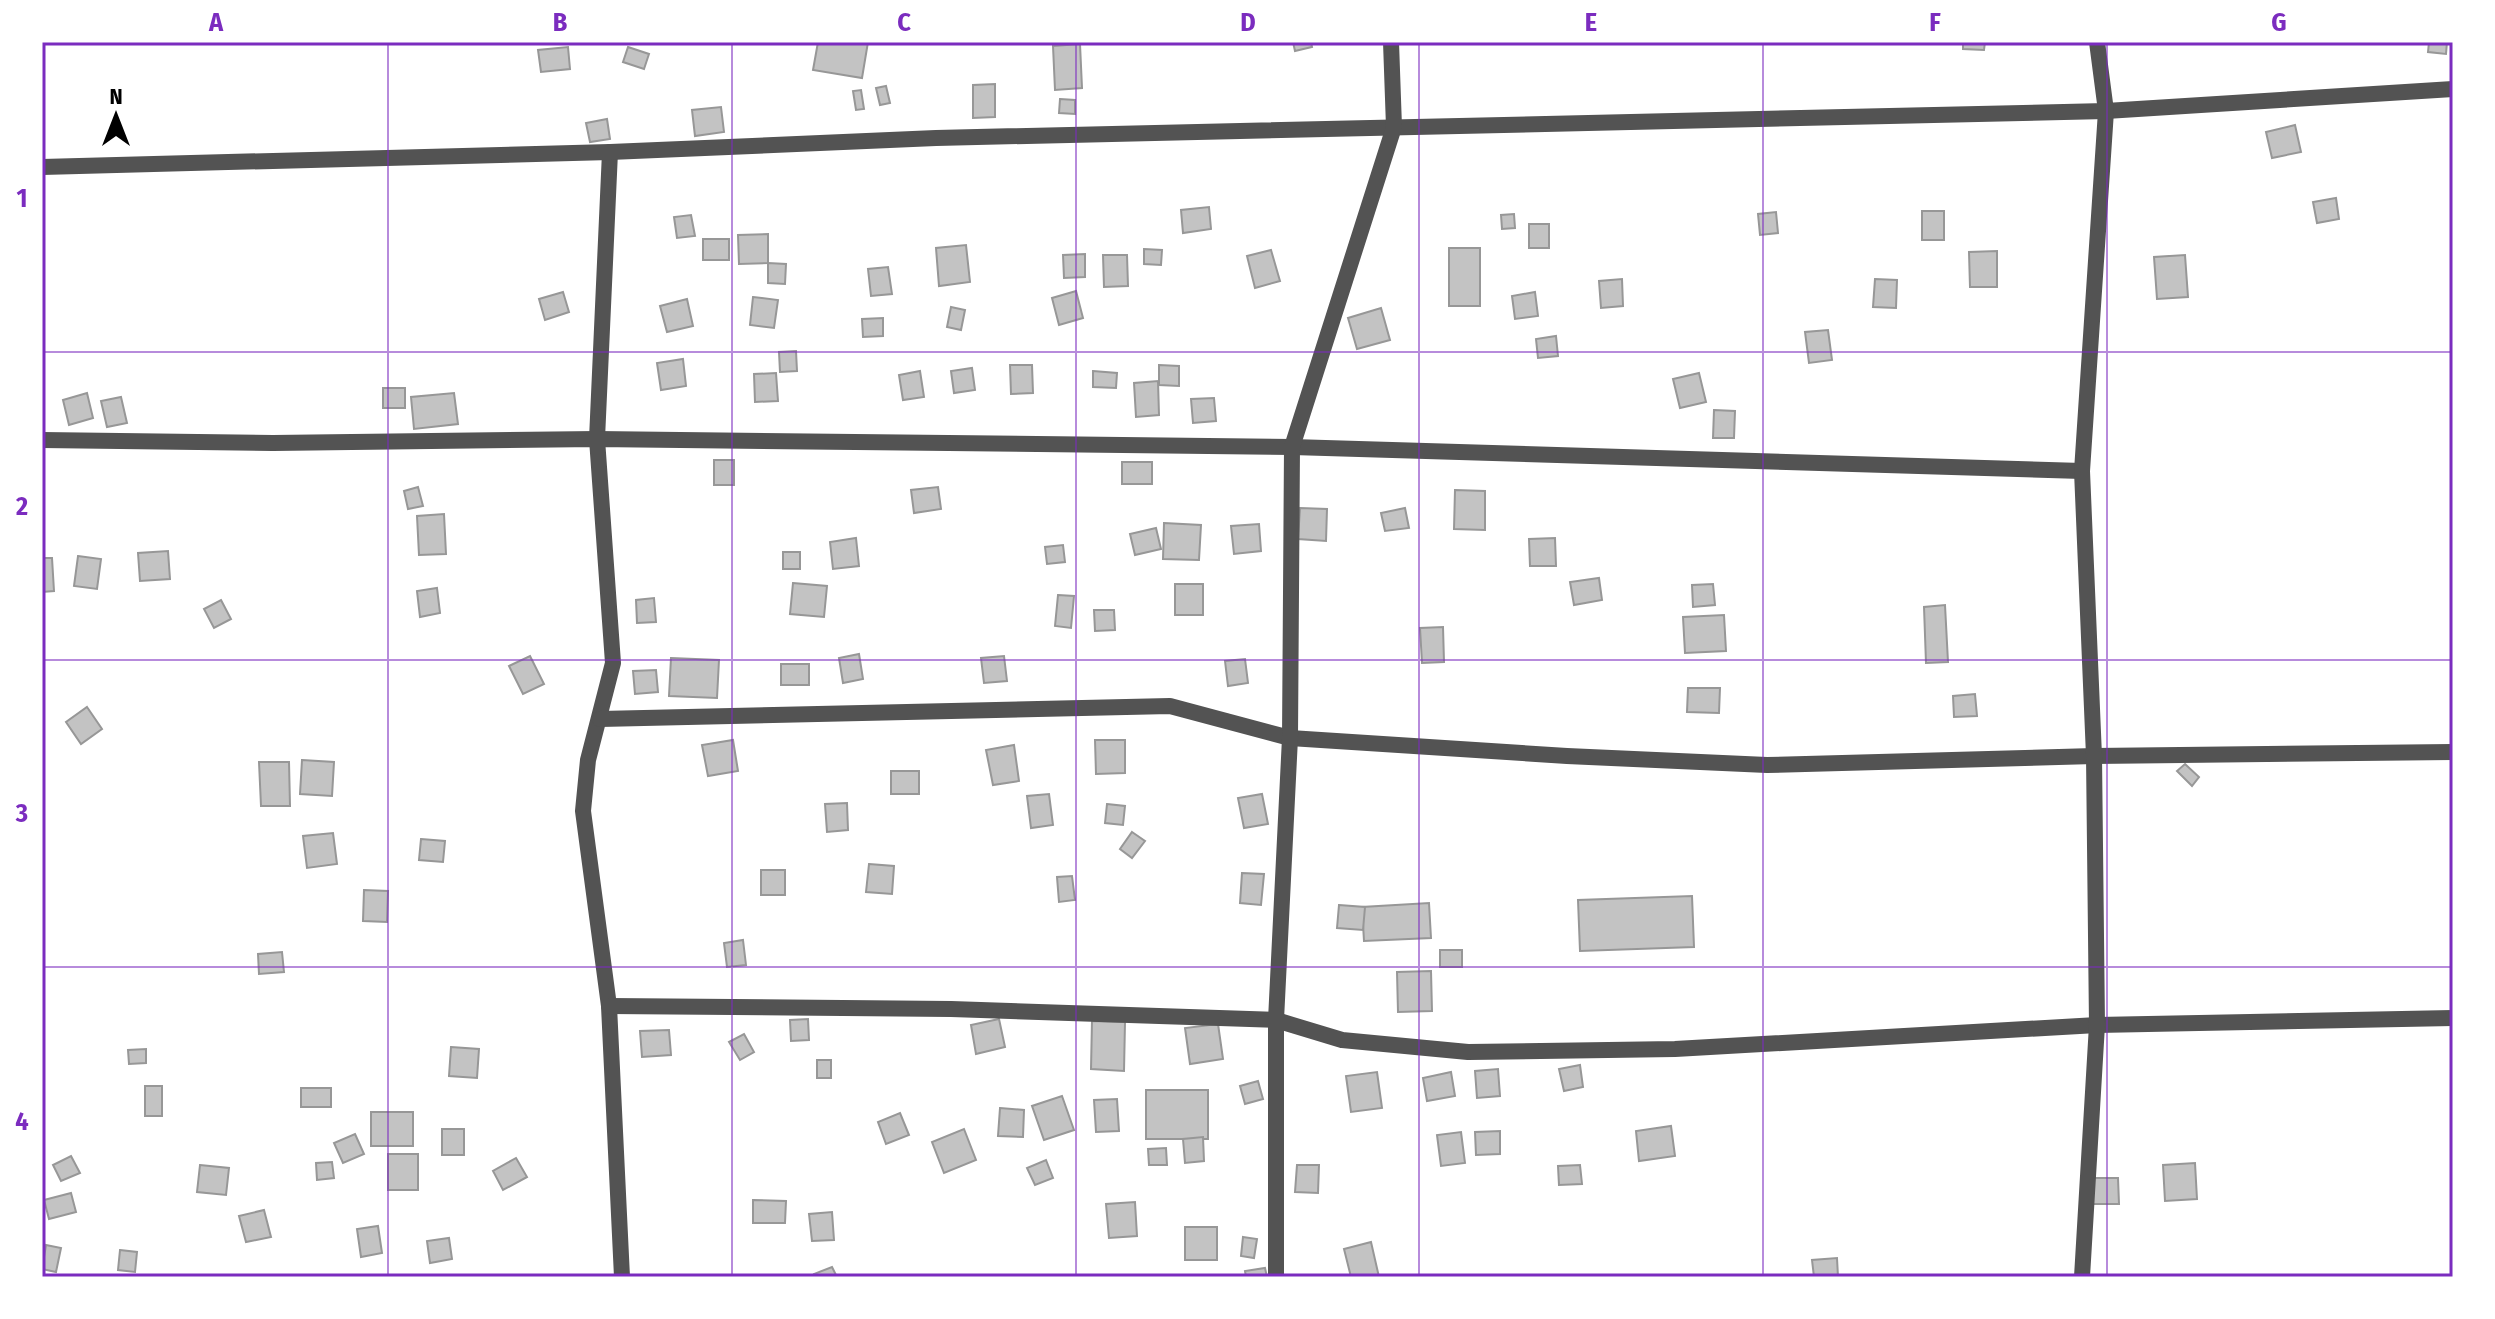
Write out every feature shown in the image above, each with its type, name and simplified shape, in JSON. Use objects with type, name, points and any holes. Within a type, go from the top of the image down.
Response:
[{"type":"street","points":[[1276,1277],[1276,1020],[1290,738],[1292,447],[1394,127],[1391,42]]},
{"type":"street","points":[[2082,1277],[2097,1025],[2094,756],[2082,471],[2106,111],[2097,42]]},
{"type":"street","points":[[42,167],[610,152],[936,138],[2106,111],[2453,89]]},
{"type":"street","points":[[610,152],[597,439],[613,663],[588,760],[583,811],[609,1006],[622,1277]]},
{"type":"street","points":[[42,440],[288,443],[597,439],[1292,447],[2082,471]]},
{"type":"street","points":[[600,719],[1170,706],[1290,738],[1767,765],[2094,756],[2453,752]]},
{"type":"street","points":[[609,1006],[951,1009],[1276,1020],[1342,1040],[1468,1052],[1675,1049],[2097,1025],[2453,1018]]},
{"type":"building","points":[[818,42],[868,42],[862,78],[813,70]]},
{"type":"building","points":[[1293,42],[1311,42],[1312,47],[1295,51]]},
{"type":"building","points":[[1963,42],[1985,42],[1984,50],[1963,49]]},
{"type":"building","points":[[2429,42],[2447,42],[2446,54],[2428,52]]},
{"type":"building","points":[[1080,44],[1082,88],[1055,90],[1053,46]]},
{"type":"building","points":[[568,47],[570,69],[541,72],[538,50]]},
{"type":"building","points":[[628,47],[649,54],[644,69],[623,62]]},
{"type":"building","points":[[995,84],[995,117],[973,118],[973,85]]},
{"type":"building","points":[[886,86],[890,103],[880,105],[876,88]]},
{"type":"building","points":[[861,90],[864,109],[856,110],[853,91]]},
{"type":"building","points":[[1060,99],[1075,100],[1075,114],[1059,113]]},
{"type":"building","points":[[721,107],[724,132],[695,136],[692,110]]},
{"type":"building","points":[[607,119],[610,139],[590,142],[586,123]]},
{"type":"building","points":[[2295,125],[2301,152],[2272,158],[2266,132]]},
{"type":"building","points":[[2336,198],[2339,219],[2317,223],[2313,202]]},
{"type":"building","points":[[1209,207],[1211,229],[1183,233],[1181,210]]},
{"type":"building","points":[[1922,211],[1944,211],[1944,240],[1922,240]]},
{"type":"building","points":[[1776,212],[1778,233],[1760,235],[1758,214]]},
{"type":"building","points":[[1514,214],[1515,228],[1502,229],[1501,215]]},
{"type":"building","points":[[691,215],[695,236],[677,238],[674,217]]},
{"type":"building","points":[[1529,224],[1549,224],[1549,248],[1529,248]]},
{"type":"building","points":[[768,234],[768,263],[739,264],[738,235]]},
{"type":"building","points":[[703,239],[729,239],[729,260],[703,260]]},
{"type":"building","points":[[966,245],[970,282],[939,286],[936,248]]},
{"type":"building","points":[[1449,248],[1480,248],[1480,306],[1449,306]]},
{"type":"building","points":[[1144,249],[1162,250],[1161,265],[1144,264]]},
{"type":"building","points":[[1271,250],[1280,281],[1255,288],[1247,256]]},
{"type":"building","points":[[1997,251],[1997,287],[1970,287],[1969,252]]},
{"type":"building","points":[[1085,254],[1085,277],[1064,278],[1063,255]]},
{"type":"building","points":[[1103,255],[1127,255],[1128,286],[1104,287]]},
{"type":"building","points":[[2185,255],[2188,297],[2157,299],[2154,257]]},
{"type":"building","points":[[768,263],[786,264],[785,284],[768,283]]},
{"type":"building","points":[[888,267],[892,294],[871,296],[868,269]]},
{"type":"building","points":[[1622,279],[1623,306],[1601,308],[1599,281]]},
{"type":"building","points":[[1875,279],[1897,280],[1896,308],[1873,307]]},
{"type":"building","points":[[1076,291],[1083,318],[1059,325],[1052,298]]},
{"type":"building","points":[[563,292],[569,312],[545,320],[539,299]]},
{"type":"building","points":[[1535,292],[1538,316],[1515,319],[1512,296]]},
{"type":"building","points":[[753,297],[778,300],[774,328],[750,325]]},
{"type":"building","points":[[687,299],[693,326],[667,332],[660,306]]},
{"type":"building","points":[[951,307],[965,310],[961,330],[947,327]]},
{"type":"building","points":[[1381,308],[1390,340],[1357,349],[1348,318]]},
{"type":"building","points":[[883,318],[883,336],[863,337],[862,319]]},
{"type":"building","points":[[1828,330],[1832,360],[1809,363],[1805,332]]},
{"type":"building","points":[[1556,336],[1558,356],[1538,358],[1536,339]]},
{"type":"building","points":[[796,351],[797,371],[780,372],[779,352]]},
{"type":"building","points":[[683,359],[686,386],[661,390],[657,363]]},
{"type":"building","points":[[1010,365],[1032,365],[1033,393],[1011,394]]},
{"type":"building","points":[[1159,365],[1179,366],[1179,386],[1159,385]]},
{"type":"building","points":[[972,368],[975,390],[954,393],[951,371]]},
{"type":"building","points":[[920,371],[924,397],[903,400],[899,375]]},
{"type":"building","points":[[1093,371],[1117,373],[1116,388],[1093,387]]},
{"type":"building","points":[[776,373],[778,401],[755,402],[754,374]]},
{"type":"building","points":[[1699,373],[1706,402],[1680,408],[1673,379]]},
{"type":"building","points":[[1158,381],[1159,415],[1136,417],[1134,383]]},
{"type":"building","points":[[383,388],[405,388],[405,408],[383,408]]},
{"type":"building","points":[[87,393],[93,418],[69,425],[63,400]]},
{"type":"building","points":[[454,393],[458,424],[414,429],[411,397]]},
{"type":"building","points":[[121,397],[127,423],[107,427],[101,401]]},
{"type":"building","points":[[1214,398],[1216,421],[1193,423],[1191,399]]},
{"type":"building","points":[[1714,410],[1735,411],[1734,438],[1713,438]]},
{"type":"building","points":[[714,460],[734,460],[734,485],[714,485]]},
{"type":"building","points":[[1122,462],[1152,462],[1152,484],[1122,484]]},
{"type":"building","points":[[418,487],[423,506],[408,509],[404,491]]},
{"type":"building","points":[[938,487],[941,509],[914,513],[911,490]]},
{"type":"building","points":[[1455,490],[1485,491],[1485,530],[1454,529]]},
{"type":"building","points":[[1300,508],[1327,509],[1326,541],[1298,539]]},
{"type":"building","points":[[1405,508],[1409,528],[1385,531],[1381,513]]},
{"type":"building","points":[[444,514],[446,554],[419,555],[417,516]]},
{"type":"building","points":[[1164,523],[1201,525],[1199,560],[1163,559]]},
{"type":"building","points":[[1259,524],[1261,551],[1234,554],[1231,526]]},
{"type":"building","points":[[1156,528],[1161,549],[1135,555],[1130,534]]},
{"type":"building","points":[[856,538],[859,566],[833,569],[830,542]]},
{"type":"building","points":[[1555,538],[1556,566],[1530,566],[1529,539]]},
{"type":"building","points":[[1063,545],[1065,562],[1047,564],[1045,547]]},
{"type":"building","points":[[168,551],[170,579],[140,581],[138,553]]},
{"type":"building","points":[[783,552],[800,552],[800,569],[783,569]]},
{"type":"building","points":[[78,556],[101,559],[97,589],[74,586]]},
{"type":"building","points":[[42,558],[52,558],[54,591],[42,592]]},
{"type":"building","points":[[1599,578],[1602,600],[1574,605],[1570,582]]},
{"type":"building","points":[[793,583],[827,586],[824,617],[790,614]]},
{"type":"building","points":[[1175,584],[1203,584],[1203,615],[1175,615]]},
{"type":"building","points":[[1713,584],[1715,605],[1693,607],[1692,585]]},
{"type":"building","points":[[437,588],[440,613],[420,617],[417,591]]},
{"type":"building","points":[[1058,595],[1074,596],[1071,628],[1055,626]]},
{"type":"building","points":[[654,598],[656,622],[637,623],[636,600]]},
{"type":"building","points":[[221,600],[231,619],[214,628],[204,609]]},
{"type":"building","points":[[1945,605],[1948,662],[1926,663],[1924,607]]},
{"type":"building","points":[[1094,610],[1114,610],[1115,630],[1095,631]]},
{"type":"building","points":[[1724,615],[1726,651],[1685,653],[1683,617]]},
{"type":"building","points":[[1443,627],[1444,662],[1422,663],[1420,628]]},
{"type":"building","points":[[859,654],[863,679],[843,683],[839,658]]},
{"type":"building","points":[[530,656],[544,684],[523,694],[509,666]]},
{"type":"building","points":[[1004,656],[1007,681],[984,683],[981,658]]},
{"type":"building","points":[[671,658],[719,660],[717,698],[669,696]]},
{"type":"building","points":[[1245,659],[1248,683],[1228,686],[1225,661]]},
{"type":"building","points":[[781,664],[809,664],[809,685],[781,685]]},
{"type":"building","points":[[656,670],[658,692],[635,694],[633,671]]},
{"type":"building","points":[[1688,688],[1720,688],[1719,713],[1687,712]]},
{"type":"building","points":[[1975,694],[1977,716],[1954,717],[1953,696]]},
{"type":"building","points":[[87,707],[102,729],[81,744],[66,722]]},
{"type":"building","points":[[733,740],[738,771],[708,776],[702,745]]},
{"type":"building","points":[[1095,740],[1125,740],[1125,773],[1096,774]]},
{"type":"building","points":[[1014,745],[1019,781],[993,785],[986,750]]},
{"type":"building","points":[[302,760],[334,762],[332,796],[300,794]]},
{"type":"building","points":[[259,762],[289,762],[290,806],[261,806]]},
{"type":"building","points":[[2185,764],[2199,777],[2192,786],[2177,771]]},
{"type":"building","points":[[891,771],[919,771],[919,794],[891,794]]},
{"type":"building","points":[[1049,794],[1053,825],[1031,828],[1027,796]]},
{"type":"building","points":[[1262,794],[1268,824],[1244,828],[1238,798]]},
{"type":"building","points":[[847,803],[848,830],[827,832],[825,804]]},
{"type":"building","points":[[1107,804],[1125,806],[1123,825],[1105,823]]},
{"type":"building","points":[[1132,832],[1145,841],[1132,858],[1120,849]]},
{"type":"building","points":[[333,833],[337,864],[307,868],[303,836]]},
{"type":"building","points":[[421,839],[445,841],[443,862],[419,860]]},
{"type":"building","points":[[869,864],[894,866],[892,894],[866,892]]},
{"type":"building","points":[[761,870],[785,870],[785,895],[761,895]]},
{"type":"building","points":[[1242,873],[1264,874],[1261,905],[1240,903]]},
{"type":"building","points":[[1072,876],[1075,900],[1059,902],[1057,877]]},
{"type":"building","points":[[364,890],[388,891],[387,922],[363,921]]},
{"type":"building","points":[[1692,896],[1694,947],[1580,951],[1578,900]]},
{"type":"building","points":[[1429,903],[1431,938],[1364,941],[1362,907]]},
{"type":"building","points":[[1339,905],[1365,907],[1363,930],[1337,928]]},
{"type":"building","points":[[743,940],[746,965],[727,967],[724,943]]},
{"type":"building","points":[[1440,950],[1462,950],[1462,967],[1440,967]]},
{"type":"building","points":[[282,952],[284,972],[259,974],[258,954]]},
{"type":"building","points":[[1431,971],[1432,1011],[1398,1012],[1397,972]]},
{"type":"building","points":[[808,1019],[809,1040],[791,1041],[790,1020]]},
{"type":"building","points":[[999,1019],[1005,1047],[976,1054],[971,1025]]},
{"type":"building","points":[[1092,1021],[1125,1022],[1124,1071],[1091,1069]]},
{"type":"building","points":[[1218,1024],[1223,1059],[1190,1064],[1185,1028]]},
{"type":"building","points":[[669,1030],[671,1055],[642,1057],[640,1031]]},
{"type":"building","points":[[744,1034],[754,1052],[740,1060],[729,1042]]},
{"type":"building","points":[[451,1047],[479,1049],[477,1078],[449,1076]]},
{"type":"building","points":[[146,1049],[146,1063],[129,1064],[128,1050]]},
{"type":"building","points":[[817,1060],[831,1060],[831,1078],[817,1078]]},
{"type":"building","points":[[1580,1065],[1583,1087],[1564,1091],[1559,1069]]},
{"type":"building","points":[[1498,1069],[1500,1096],[1477,1098],[1475,1071]]},
{"type":"building","points":[[1377,1072],[1382,1108],[1351,1112],[1346,1076]]},
{"type":"building","points":[[1451,1072],[1455,1096],[1427,1101],[1423,1078]]},
{"type":"building","points":[[1258,1081],[1263,1099],[1245,1104],[1240,1086]]},
{"type":"building","points":[[145,1086],[162,1086],[162,1116],[145,1116]]},
{"type":"building","points":[[301,1088],[331,1088],[331,1107],[301,1107]]},
{"type":"building","points":[[1146,1090],[1208,1090],[1208,1139],[1146,1139]]},
{"type":"building","points":[[1062,1096],[1074,1130],[1044,1140],[1032,1106]]},
{"type":"building","points":[[1117,1099],[1119,1131],[1096,1132],[1094,1100]]},
{"type":"building","points":[[1000,1108],[1024,1110],[1023,1137],[998,1136]]},
{"type":"building","points":[[371,1112],[413,1112],[413,1146],[371,1146]]},
{"type":"building","points":[[900,1113],[909,1135],[886,1144],[878,1122]]},
{"type":"building","points":[[1671,1126],[1675,1156],[1639,1161],[1636,1131]]},
{"type":"building","points":[[442,1129],[464,1129],[464,1155],[442,1155]]},
{"type":"building","points":[[964,1129],[976,1160],[944,1173],[932,1142]]},
{"type":"building","points":[[1500,1131],[1500,1154],[1476,1155],[1475,1132]]},
{"type":"building","points":[[1461,1132],[1465,1163],[1441,1166],[1437,1135]]},
{"type":"building","points":[[355,1134],[364,1154],[343,1163],[334,1143]]},
{"type":"building","points":[[1203,1137],[1204,1161],[1185,1163],[1183,1139]]},
{"type":"building","points":[[1166,1148],[1167,1165],[1149,1165],[1148,1149]]},
{"type":"building","points":[[388,1154],[418,1154],[418,1190],[388,1190]]},
{"type":"building","points":[[71,1156],[80,1173],[61,1181],[53,1165]]},
{"type":"building","points":[[516,1158],[527,1177],[503,1190],[493,1171]]},
{"type":"building","points":[[1046,1160],[1053,1178],[1035,1185],[1027,1168]]},
{"type":"building","points":[[332,1162],[334,1178],[317,1180],[316,1163]]},
{"type":"building","points":[[2195,1163],[2197,1199],[2165,1201],[2163,1165]]},
{"type":"building","points":[[200,1165],[229,1168],[226,1195],[197,1192]]},
{"type":"building","points":[[1297,1165],[1319,1165],[1318,1193],[1295,1192]]},
{"type":"building","points":[[1580,1165],[1582,1184],[1559,1185],[1558,1166]]},
{"type":"building","points":[[2088,1178],[2118,1178],[2119,1204],[2089,1204]]},
{"type":"building","points":[[71,1193],[76,1212],[49,1219],[44,1200]]},
{"type":"building","points":[[753,1200],[786,1201],[785,1223],[753,1223]]},
{"type":"building","points":[[1135,1202],[1137,1236],[1109,1238],[1106,1204]]},
{"type":"building","points":[[264,1210],[271,1237],[246,1242],[239,1216]]},
{"type":"building","points":[[832,1212],[834,1240],[812,1241],[809,1214]]},
{"type":"building","points":[[378,1226],[382,1253],[361,1257],[357,1229]]},
{"type":"building","points":[[1185,1227],[1217,1227],[1217,1260],[1185,1260]]},
{"type":"building","points":[[1243,1237],[1257,1239],[1254,1258],[1241,1256]]},
{"type":"building","points":[[449,1238],[452,1259],[430,1263],[427,1241]]},
{"type":"building","points":[[1371,1242],[1379,1277],[1351,1277],[1344,1249]]},
{"type":"building","points":[[46,1245],[61,1248],[56,1272],[42,1269]]},
{"type":"building","points":[[120,1250],[137,1252],[135,1272],[118,1270]]},
{"type":"building","points":[[1837,1258],[1838,1277],[1814,1277],[1812,1260]]},
{"type":"building","points":[[832,1267],[837,1277],[815,1277],[814,1274]]},
{"type":"building","points":[[1265,1268],[1267,1277],[1246,1277],[1245,1271]]}]
